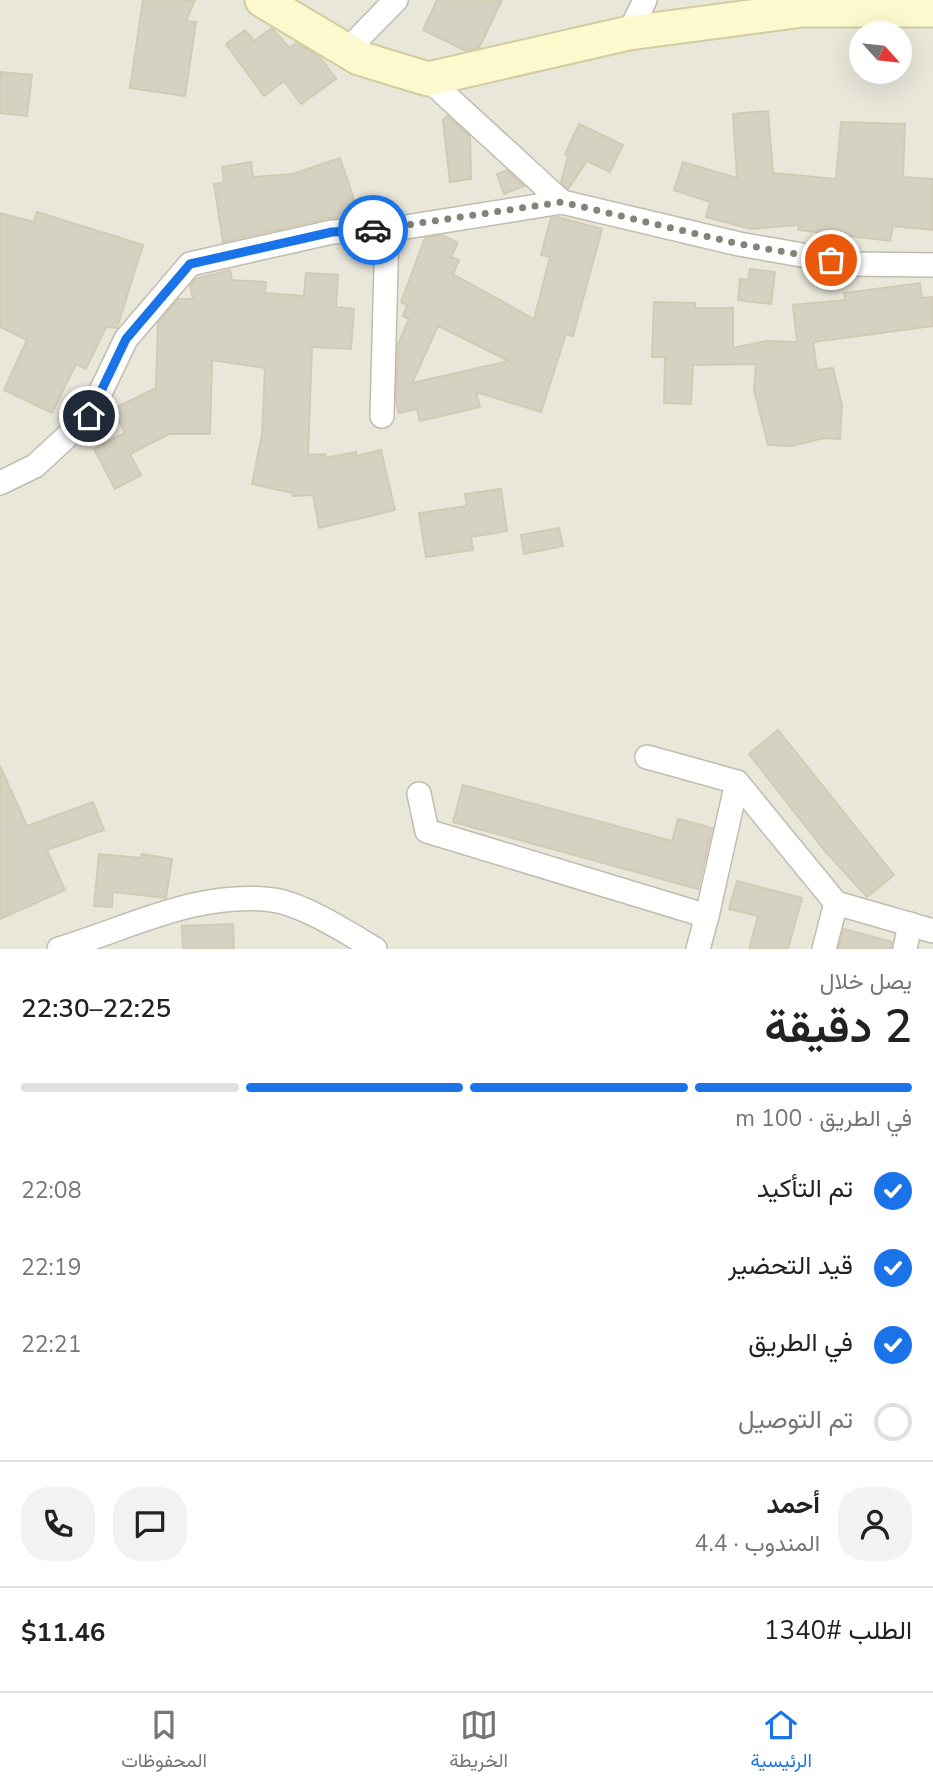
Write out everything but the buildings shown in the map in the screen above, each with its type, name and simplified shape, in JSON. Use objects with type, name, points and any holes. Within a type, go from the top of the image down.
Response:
[{"type":"street","points":[[262,0],[346,51],[429,79],[562,202]]},
{"type":"street","points":[[346,51],[396,0]]},
{"type":"street","points":[[629,33],[645,0]]},
{"type":"street","points":[[429,79],[629,33],[805,5],[933,10]]},
{"type":"street","points":[[0,483],[35,466],[89,416],[126,339],[190,264],[332,232],[387,229],[562,202],[739,244],[841,261],[933,265]]},
{"type":"street","points":[[382,416],[387,229]]},
{"type":"street","points":[[647,757],[737,782],[836,903],[933,931]]},
{"type":"street","points":[[698,949],[737,782]]},
{"type":"street","points":[[419,794],[427,831],[707,916]]},
{"type":"street","points":[[59,949],[211,899],[275,900],[332,923],[375,949]]},
{"type":"street","points":[[824,949],[836,903]]},
{"type":"street","points":[[905,949],[910,924]]},
{"type":"shaded area","points":[[0,0],[933,0],[933,949],[0,949]]},
{"type":"way so far","points":[[373,230],[562,202],[739,244],[831,260]]},
{"type":"route","points":[[89,416],[126,339],[190,264],[332,232],[373,230]]}]
